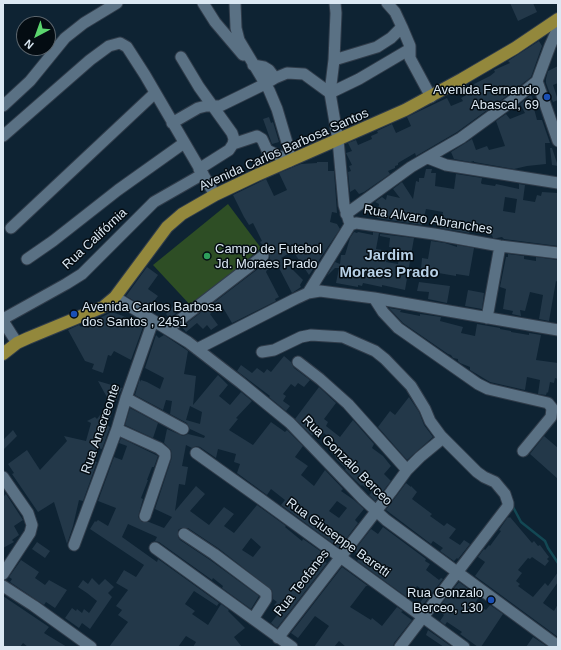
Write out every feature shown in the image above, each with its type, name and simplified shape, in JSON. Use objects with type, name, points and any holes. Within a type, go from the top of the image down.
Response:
[{"type":"main road","name":"Avenida Carlos Barbosa Santos","points":[[3,354],[17,343],[103,307],[114,298],[167,227],[182,214],[215,195],[431,97],[557,25]]},
{"type":"street","points":[[3,106],[30,81],[64,38],[84,23],[117,3]]},
{"type":"street","points":[[203,3],[228,39],[253,65],[264,67],[269,70],[269,90],[282,124],[288,146],[290,161]]},
{"type":"street","points":[[235,3],[236,28],[239,40],[253,65]]},
{"type":"street","points":[[335,3],[334,60],[330,93],[338,140],[343,198],[348,220],[398,176],[478,126],[537,81],[557,25]]},
{"type":"street","points":[[387,3],[395,12],[410,49],[410,58],[431,97]]},
{"type":"street","points":[[334,60],[377,47],[391,38],[402,27]]},
{"type":"street","points":[[3,136],[90,60],[109,46],[120,43],[127,47],[215,195]]},
{"type":"street","points":[[330,93],[359,79],[410,49]]},
{"type":"street","points":[[181,57],[199,87],[232,133],[234,139],[233,144],[257,136],[262,139],[267,150],[290,161]]},
{"type":"street","points":[[172,123],[198,108],[206,106],[220,106],[287,74],[304,74],[330,93]]},
{"type":"street","points":[[537,81],[558,141]]},
{"type":"street","points":[[11,228],[155,93]]},
{"type":"street","points":[[27,259],[54,241],[124,186],[184,144]]},
{"type":"street","name":"Rua Califórnia","points":[[17,343],[3,320],[82,274],[154,202],[223,155],[233,144]]},
{"type":"street","points":[[428,158],[456,167],[558,183]]},
{"type":"street","name":"Rua Alvaro Abranches","points":[[308,293],[348,220],[356,223],[434,234],[500,246],[558,253]]},
{"type":"street","points":[[487,318],[500,246]]},
{"type":"street","points":[[168,329],[263,256]]},
{"type":"street","points":[[197,349],[308,293],[320,291],[374,298],[558,330]]},
{"type":"street","name":"Rua Gonzalo Berceo","points":[[114,298],[168,329],[197,349],[290,423],[376,511],[558,646]]},
{"type":"street","points":[[374,298],[383,312],[398,328],[478,384],[488,389],[548,403],[552,408],[551,417],[523,451]]},
{"type":"street","name":"Rua Anacreonte","points":[[74,545],[117,429],[126,398],[153,321]]},
{"type":"street","points":[[262,352],[274,350],[301,337],[311,335],[343,337],[375,351],[406,380],[425,409],[430,421],[443,438],[480,475],[495,482],[505,494],[508,506],[400,647]]},
{"type":"street","points":[[298,362],[348,404],[407,470]]},
{"type":"street","points":[[126,398],[183,429]]},
{"type":"street","points":[[117,429],[160,448],[165,453],[165,457],[145,516]]},
{"type":"street","name":"Rua Teofanes","points":[[278,638],[407,470],[424,453],[443,438]]},
{"type":"street","name":"Rua Giuseppe Baretti","points":[[196,453],[464,647]]},
{"type":"street","points":[[3,477],[28,514],[32,526],[30,533],[3,574]]},
{"type":"street","points":[[184,534],[266,593],[266,599],[253,619]]},
{"type":"street","points":[[155,548],[292,647]]},
{"type":"street","points":[[3,586],[34,606],[91,647]]},
{"type":"green space","name":"Campo de Futebol Jd. Moraes Prado","points":[[228,204],[261,248],[192,307],[153,265]]},
{"type":"building","points":[[510,3],[533,3],[537,12],[518,21]]},
{"type":"building","points":[[539,41],[542,46],[531,77],[457,132],[416,156],[415,153],[398,163],[395,168],[388,171],[390,174],[364,192],[359,194],[355,189],[350,192],[348,172],[351,171],[349,166],[352,165],[346,153],[352,151],[348,143],[356,140],[358,145],[372,139],[371,136],[378,133],[377,131],[392,124],[396,133],[411,126],[407,117],[447,98],[451,106],[463,101],[461,98],[476,90],[474,84],[490,76],[495,72],[494,70],[510,63],[508,61]]},
{"type":"building","points":[[558,66],[558,83],[553,85],[558,100],[553,102],[546,79],[548,71]]},
{"type":"building","points":[[531,95],[534,101],[532,101],[537,120],[542,120],[550,143],[545,143],[546,164],[514,169],[474,161],[470,162],[454,159],[451,152],[472,139],[476,150],[487,146],[489,150],[505,146],[496,121],[506,114],[510,119],[525,113],[520,104]]},
{"type":"building","points":[[269,117],[271,123],[273,122],[279,142],[272,144],[263,119]]},
{"type":"building","points":[[550,148],[552,148],[558,166],[552,165]]},
{"type":"building","points":[[328,162],[328,171],[334,171],[337,213],[332,212],[330,222],[337,224],[340,229],[309,275],[293,251],[281,258],[303,280],[300,285],[301,287],[292,293],[278,266],[267,270],[266,272],[279,297],[275,299],[276,301],[232,323],[222,306],[210,314],[218,325],[211,330],[207,325],[203,329],[197,323],[186,332],[182,327],[267,262],[270,258],[269,252],[260,242],[262,241],[253,223],[249,225],[233,195],[266,179],[274,196],[287,190],[279,173],[301,164]]},
{"type":"building","points":[[426,169],[432,169],[431,173],[436,173],[435,186],[454,189],[456,174],[482,178],[482,184],[495,186],[496,184],[519,189],[519,184],[525,185],[523,200],[535,202],[537,195],[541,196],[542,192],[558,193],[558,246],[504,239],[502,237],[493,238],[492,235],[440,228],[443,212],[426,209],[422,225],[377,218],[379,204],[375,202],[382,197],[386,200],[387,195],[400,198],[393,189],[402,182],[413,199],[416,181],[419,182],[419,178],[424,178]],"holes":[[[505,197],[517,199],[515,213],[503,211]]]},
{"type":"building","points":[[354,232],[373,235],[373,232],[379,233],[376,249],[388,251],[386,262],[398,264],[400,249],[389,247],[390,238],[380,236],[380,234],[414,238],[405,290],[363,283],[362,286],[358,285],[358,287],[336,283],[339,268],[335,268],[327,276],[335,262],[340,264],[341,255],[345,255],[350,238]]},
{"type":"building","points":[[431,241],[457,247],[457,245],[474,248],[469,276],[456,274],[456,276],[421,270],[422,258],[428,259]]},
{"type":"building","points":[[508,254],[524,256],[524,259],[536,261],[536,257],[558,260],[558,282],[556,281],[549,321],[539,319],[543,295],[530,292],[525,311],[520,310],[521,316],[512,314],[513,311],[503,309],[506,289],[500,287],[506,257],[508,257]]},
{"type":"building","points":[[147,267],[158,275],[148,289],[158,296],[148,309],[126,296]]},
{"type":"building","points":[[419,282],[450,286],[447,303],[428,299],[429,292],[417,291]]},
{"type":"building","points":[[468,290],[484,293],[482,309],[465,306]]},
{"type":"building","points":[[178,301],[183,306],[170,319],[166,314]]},
{"type":"building","points":[[389,308],[420,316],[420,314],[441,317],[440,321],[463,327],[461,333],[475,336],[477,324],[500,328],[511,332],[541,335],[536,360],[558,363],[558,379],[555,378],[554,383],[550,382],[548,393],[547,392],[546,395],[538,394],[540,380],[527,377],[525,390],[490,382],[470,370],[470,367],[460,363],[458,359],[453,358],[451,355],[403,323]]},
{"type":"building","points":[[112,312],[143,327],[131,360],[114,351],[111,356],[108,355],[103,373],[92,369],[94,364],[85,361],[68,330],[79,325],[81,327]]},
{"type":"building","points":[[156,335],[159,338],[164,335],[188,351],[184,374],[196,376],[193,405],[218,375],[228,385],[219,396],[230,405],[241,392],[252,401],[236,418],[238,419],[229,430],[253,445],[271,422],[285,432],[287,430],[303,446],[295,457],[308,466],[301,475],[314,486],[325,470],[343,489],[341,491],[364,509],[355,520],[358,523],[339,548],[281,505],[285,500],[271,489],[267,495],[237,473],[240,464],[234,462],[236,454],[218,449],[216,458],[200,447],[196,446],[192,448],[186,445],[182,466],[188,467],[185,485],[179,484],[175,511],[196,486],[205,494],[190,511],[209,525],[224,507],[234,514],[224,526],[234,533],[257,505],[286,526],[285,527],[302,541],[303,539],[326,555],[310,561],[327,563],[277,628],[271,623],[281,610],[274,605],[277,602],[273,599],[272,590],[218,548],[188,528],[181,528],[178,530],[178,537],[180,540],[259,596],[251,609],[222,588],[223,586],[213,578],[212,580],[159,542],[155,541],[157,537],[128,524],[122,537],[157,562],[158,559],[219,603],[217,606],[194,591],[185,604],[195,611],[192,614],[208,625],[221,604],[229,610],[228,611],[245,628],[234,637],[242,647],[193,647],[196,642],[186,636],[178,647],[109,647],[128,622],[118,615],[122,610],[116,606],[128,590],[116,583],[124,570],[136,577],[144,565],[90,529],[95,521],[96,522],[98,520],[108,526],[116,508],[98,501],[114,457],[122,460],[127,446],[119,443],[121,438],[158,456],[154,467],[152,467],[141,498],[143,499],[138,517],[142,522],[149,522],[164,528],[172,517],[155,509],[172,457],[171,450],[164,443],[167,429],[183,436],[188,434],[204,438],[205,436],[190,429],[187,423],[170,414],[172,401],[166,400],[163,410],[135,395],[140,378],[140,382],[141,380],[147,382],[160,389],[164,378],[145,368]],"holes":[[[190,406],[202,412],[200,424],[186,420]],[[337,501],[347,508],[339,518],[329,511]],[[251,538],[261,547],[253,557],[242,550]]]},
{"type":"building","points":[[284,356],[291,362],[294,368],[310,380],[304,387],[298,383],[295,387],[291,384],[283,394],[286,396],[283,401],[290,406],[286,411],[269,397],[270,396],[237,371],[241,365],[252,373],[257,368],[264,373],[267,369],[271,372]]},
{"type":"building","points":[[98,381],[122,388],[113,407],[104,392]]},
{"type":"building","points":[[319,387],[336,403],[324,419],[328,422],[326,426],[340,437],[353,420],[374,444],[372,448],[383,456],[391,466],[384,474],[391,481],[375,501],[369,495],[372,492],[362,485],[361,486],[329,451],[336,443],[324,433],[319,439],[313,434],[312,436],[295,419]]},
{"type":"building","points":[[409,397],[419,412],[424,425],[433,437],[407,460],[378,427],[390,411],[395,415]]},
{"type":"building","points":[[130,408],[158,423],[153,438],[125,425]]},
{"type":"building","points":[[108,411],[112,413],[107,425],[110,427],[102,449],[97,448],[94,461],[97,462],[83,501],[79,500],[67,544],[54,502],[38,512],[12,474],[14,473],[8,464],[27,450],[40,470],[67,441],[64,436],[86,441],[91,423],[87,421],[95,417],[97,419],[100,415]]},
{"type":"building","points":[[13,430],[17,436],[3,450],[3,440]]},
{"type":"building","points":[[544,436],[558,448],[558,479],[530,454]]},
{"type":"building","points":[[406,483],[417,492],[412,499],[432,514],[430,516],[444,526],[447,523],[456,529],[449,538],[460,545],[464,540],[470,544],[458,559],[457,558],[454,561],[440,551],[443,548],[433,541],[431,544],[386,510]]},
{"type":"building","points":[[6,494],[23,520],[14,526],[19,535],[12,540],[14,542],[3,548],[3,497]]},
{"type":"building","points":[[508,517],[510,517],[532,543],[534,541],[538,546],[540,545],[549,557],[547,559],[549,561],[545,566],[532,557],[530,559],[528,558],[518,570],[522,573],[516,581],[520,584],[518,586],[533,597],[545,583],[548,586],[558,572],[558,582],[543,603],[554,611],[558,604],[558,637],[475,576],[485,562],[478,557],[484,549],[485,550],[489,545],[490,546],[501,531],[499,530]]},
{"type":"building","points":[[383,527],[426,559],[425,561],[430,564],[426,570],[439,580],[441,578],[443,579],[422,606],[419,604],[427,593],[417,586],[408,598],[357,561],[361,556],[354,551],[371,529],[378,534]]},
{"type":"building","points":[[37,542],[50,551],[45,558],[32,549]]},
{"type":"building","points":[[21,560],[39,572],[35,578],[45,585],[49,580],[67,590],[55,608],[46,602],[44,605],[10,582],[12,579],[9,577]]},
{"type":"building","points":[[342,567],[368,586],[366,586],[350,607],[371,620],[372,618],[382,626],[397,607],[412,620],[394,643],[393,647],[346,647],[339,641],[334,647],[314,647],[329,626],[315,616],[298,638],[291,633]]},
{"type":"building","points":[[92,578],[99,585],[105,579],[114,587],[108,593],[112,597],[90,629],[82,623],[79,628],[65,618],[72,608],[76,611],[77,609],[82,613],[84,609],[89,613],[97,601],[78,587],[83,580],[88,584]]},
{"type":"building","points":[[459,582],[479,597],[475,603],[486,610],[490,605],[503,614],[481,647],[478,647],[460,634],[462,632],[447,622],[445,625],[440,621],[444,615],[439,611],[441,608],[439,607]]},
{"type":"building","points":[[3,596],[49,627],[44,633],[67,647],[28,647],[23,643],[20,647],[3,647]]},
{"type":"building","points":[[428,630],[452,647],[444,647],[426,635]]},
{"type":"building","points":[[533,637],[548,647],[526,647]]},
{"type":"waterway","points":[[512,505],[521,522],[545,541],[558,563]]},
{"type":"place","name":"Avenida Fernando Abascal, 69","points":[[547,97]]},
{"type":"place","name":"Campo de Futebol Jd. Moraes Prado","points":[[207,256]]},
{"type":"place","name":"Avenida Carlos Barbosa dos Santos , 2451","points":[[74,314]]},
{"type":"place","name":"Rua Gonzalo Berceo, 130","points":[[491,600]]},
{"type":"district","name":"Jardim Moraes Prado","points":[[389,264]]}]
